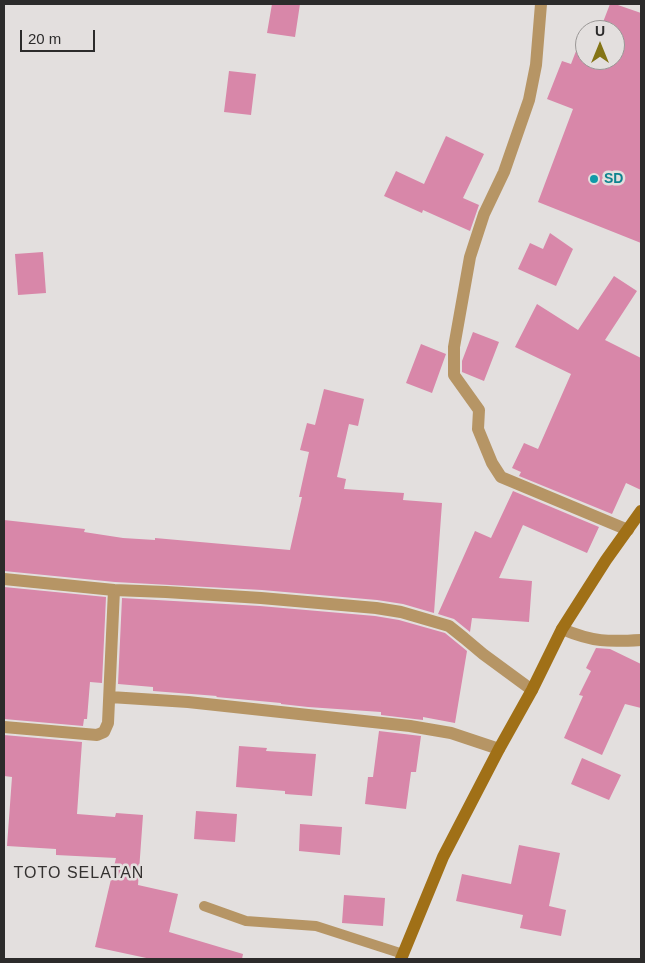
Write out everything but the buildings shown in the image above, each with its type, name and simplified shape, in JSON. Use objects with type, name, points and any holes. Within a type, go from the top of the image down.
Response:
[{"type":"main road","points":[[402,957],[443,857],[499,748],[532,690],[562,629],[606,560],[641,512]]},
{"type":"street","points":[[541,4],[536,65],[529,100],[504,172],[484,214],[470,257],[454,347],[454,376],[479,410],[478,429],[492,463],[501,477],[628,530]]},
{"type":"street","points":[[4,579],[114,590],[166,592],[376,608],[401,612],[449,626],[532,690]]},
{"type":"street","points":[[4,727],[97,735],[104,732],[108,723],[110,697],[114,590]]},
{"type":"street","points":[[562,629],[586,638],[613,642],[641,640]]},
{"type":"street","points":[[110,697],[188,702],[410,726],[451,733],[499,748]]},
{"type":"lane","points":[[204,906],[246,921],[316,926],[402,957]]},
{"type":"place","name":"SD","points":[[594,179]]},
{"type":"district","name":"TOTO SELATAN","points":[[79,874]]}]
